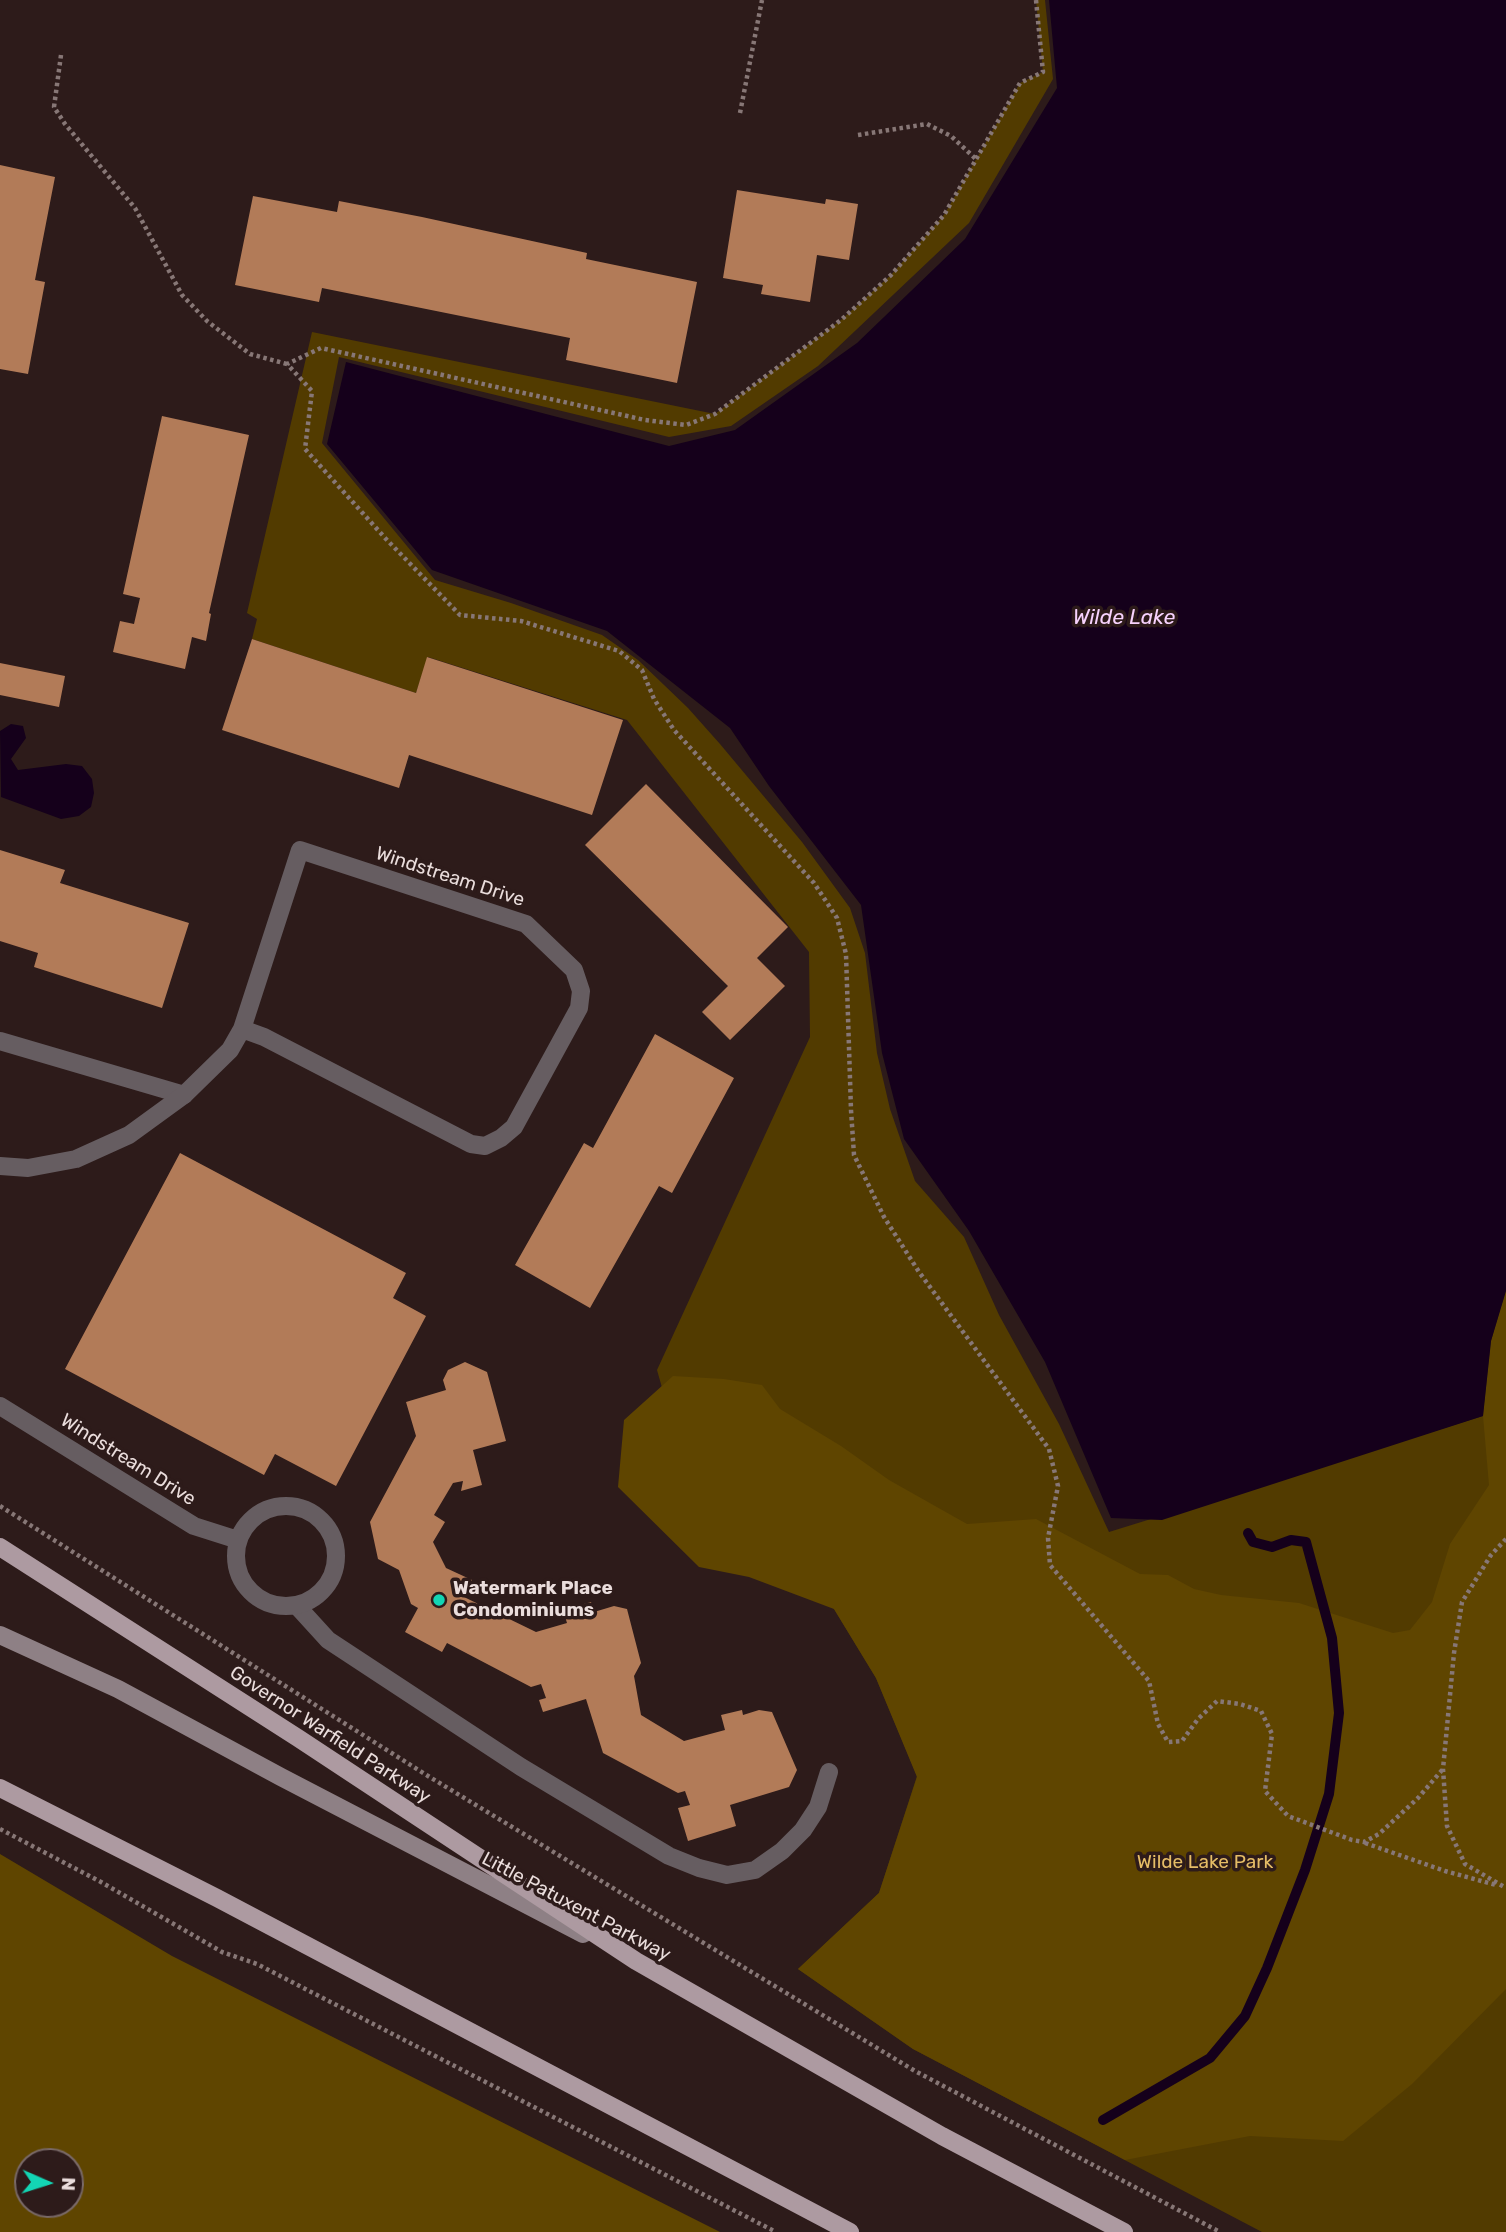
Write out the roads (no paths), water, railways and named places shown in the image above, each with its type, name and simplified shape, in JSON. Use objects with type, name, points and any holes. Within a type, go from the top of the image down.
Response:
[{"type":"main road","name":"Governor Warfield Parkway","points":[[0,1546],[299,1738],[636,1961]]},
{"type":"main road","name":"Little Patuxent Parkway","points":[[0,1635],[118,1689],[281,1777],[636,1961],[942,2136],[1124,2232]]},
{"type":"main road","points":[[0,1788],[217,1898],[850,2232]]},
{"type":"street","name":"Windstream Drive","points":[[0,1166],[28,1168],[76,1160],[129,1135],[184,1095],[230,1050],[242,1029],[300,850],[526,924],[574,970],[581,991],[579,1008],[514,1127],[485,1146],[471,1144],[264,1037],[242,1029]]},
{"type":"street","points":[[0,1041],[184,1095]]},
{"type":"street","name":"Windstream Drive","points":[[0,1406],[194,1526],[238,1541]]},
{"type":"street","points":[[292,1506],[316,1515],[327,1526],[335,1544],[336,1563],[331,1580],[316,1597],[297,1606],[275,1606],[258,1598],[244,1584],[236,1562],[238,1541],[249,1521],[268,1508],[292,1506]]},
{"type":"street","points":[[297,1606],[328,1640],[520,1767],[669,1856],[699,1868],[727,1875],[755,1870],[782,1851],[803,1830],[818,1807],[829,1772]]},
{"type":"water","name":"Wilde Lake","points":[[1049,0],[1506,0],[1506,1291],[1491,1341],[1483,1416],[1162,1520],[1111,1518],[1045,1362],[969,1231],[904,1139],[882,1053],[861,905],[769,786],[730,728],[607,631],[432,570],[327,444],[346,362],[669,446],[735,430],[857,343],[965,239],[1057,88]]},
{"type":"water","points":[[11,724],[23,726],[26,738],[11,759],[18,770],[66,764],[82,766],[92,779],[94,793],[91,807],[79,816],[61,819],[1,797],[0,731]]},
{"type":"waterway","points":[[1103,2120],[1210,2058],[1245,2016],[1267,1968],[1305,1870],[1329,1794],[1339,1713],[1332,1638],[1306,1542],[1291,1540],[1272,1547],[1253,1542],[1248,1533]]},
{"type":"place","name":"Watermark Place Condominiums","points":[[439,1600]]},
{"type":"park label","name":"Wilde Lake Park","points":[[1205,1863]]}]
